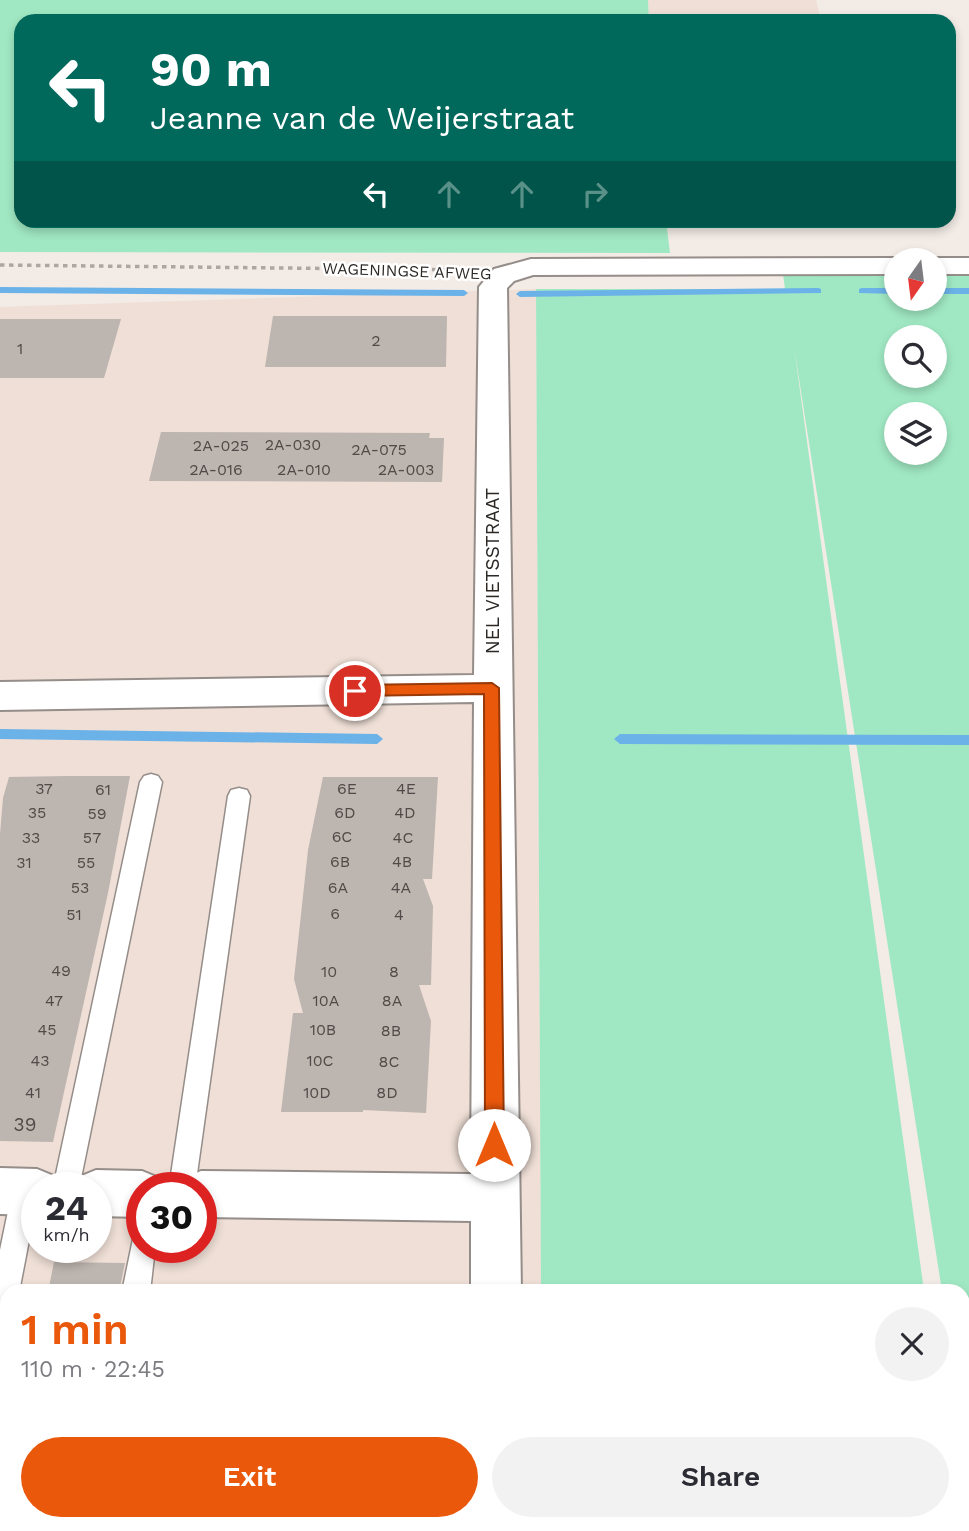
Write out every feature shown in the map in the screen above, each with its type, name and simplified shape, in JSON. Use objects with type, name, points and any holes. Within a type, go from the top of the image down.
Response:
[{"type":"street","name":"WAGENINGSE AFWEG","points":[[505,275],[531,267],[884,266]]},
{"type":"street","points":[[947,266],[969,266]]},
{"type":"street","name":"NEL VIETSSTRAAT","points":[[496,1284],[492,688],[493,287],[505,275]]},
{"type":"street","points":[[0,696],[492,688]]},
{"type":"street","points":[[217,1194],[495,1198]]},
{"type":"lane","points":[[38,1172],[151,782]]},
{"type":"lane","points":[[184,1172],[239,796]]},
{"type":"lane","points":[[8,1284],[21,1234]]},
{"type":"lane","points":[[137,1284],[140,1263]]},
{"type":"path","name":"WAGENINGSE AFWEG","points":[[0,265],[461,270],[505,275]]},
{"type":"shaded area","points":[[648,0],[816,0],[819,14],[649,14]]},
{"type":"shaded area","points":[[536,289],[541,1284],[0,1284],[0,307]]},
{"type":"green space","points":[[0,0],[648,0],[649,14],[14,14],[14,228],[667,228],[670,253],[0,252]]},
{"type":"green space","points":[[884,273],[884,312],[947,312],[947,273],[969,273],[969,1284],[941,1284],[794,347],[923,1284],[541,1284],[536,289],[785,289],[783,274]]},
{"type":"building","points":[[273,316],[447,316],[446,367],[265,367]]},
{"type":"building","points":[[0,319],[121,319],[104,378],[0,378]]},
{"type":"building","points":[[161,432],[430,433],[429,438],[444,438],[442,482],[149,481]]},
{"type":"building","points":[[130,776],[108,893],[53,1142],[0,1141],[0,834],[3,798],[9,777]]},
{"type":"building","points":[[323,777],[438,777],[432,879],[423,879],[433,906],[431,985],[419,985],[431,1021],[426,1113],[363,1110],[281,1112],[293,1013],[303,1013],[294,979],[308,850]]},
{"type":"building","points":[[54,1263],[125,1263],[121,1284],[50,1284]]},
{"type":"waterway","points":[[0,290],[464,293]]},
{"type":"waterway","points":[[520,294],[818,291]]},
{"type":"waterway","points":[[862,291],[884,291]]},
{"type":"waterway","points":[[947,291],[969,291]]},
{"type":"waterway","points":[[0,734],[377,739]]},
{"type":"waterway","points":[[620,739],[969,740]]},
{"type":"route","points":[[355,691],[492,688],[494,1145]]}]
